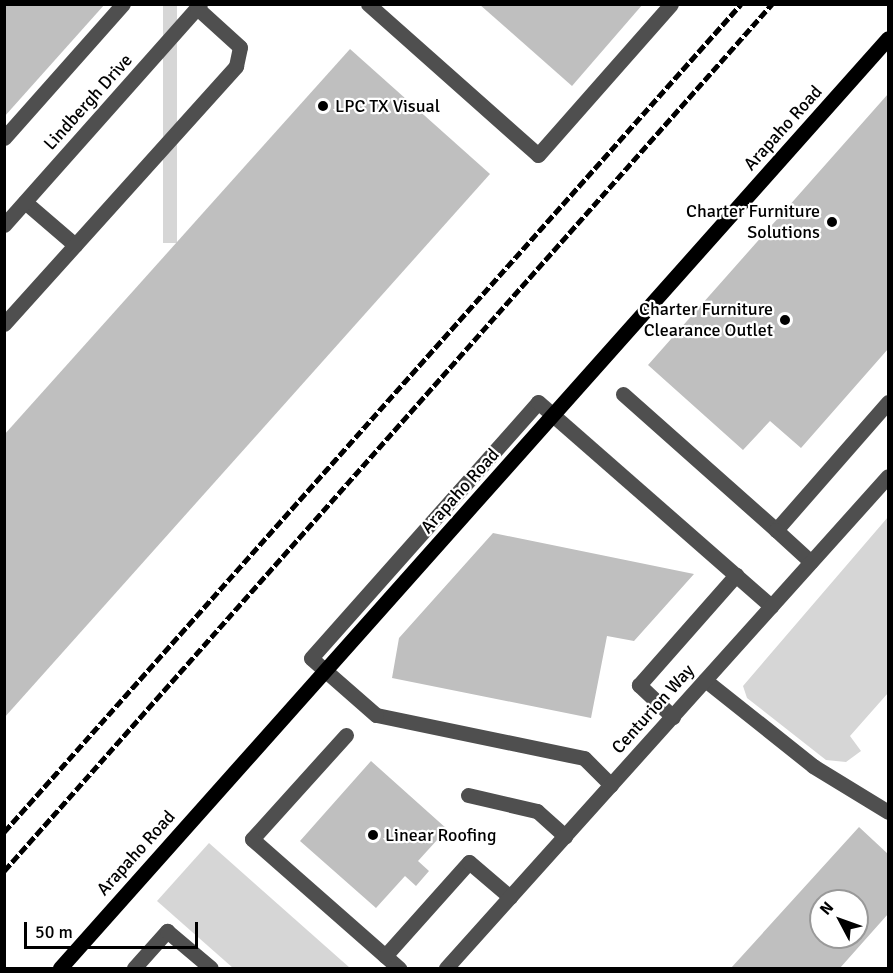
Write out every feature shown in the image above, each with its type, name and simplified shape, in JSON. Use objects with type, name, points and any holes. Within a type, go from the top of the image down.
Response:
[{"type":"main road","name":"Arapaho Road","points":[[60,969],[888,38]]},
{"type":"street","points":[[4,138],[123,4]]},
{"type":"street","points":[[368,4],[538,155],[671,4]]},
{"type":"street","points":[[4,324],[236,66],[240,47],[199,6]]},
{"type":"street","name":"Lindbergh Drive","points":[[4,225],[199,6]]},
{"type":"street","points":[[25,202],[75,245]]},
{"type":"street","points":[[623,394],[811,562]]},
{"type":"street","points":[[611,785],[584,758],[376,715],[311,658],[538,402],[771,606]]},
{"type":"street","points":[[776,530],[888,402]]},
{"type":"street","name":"Centurion Way","points":[[446,969],[888,478]]},
{"type":"street","points":[[672,717],[639,685],[736,576]]},
{"type":"street","points":[[705,680],[813,766],[888,812]]},
{"type":"street","points":[[346,735],[252,839],[399,969]]},
{"type":"street","points":[[468,795],[537,811],[565,836]]},
{"type":"street","points":[[385,956],[469,862],[510,897]]},
{"type":"street","points":[[134,969],[167,931],[211,969]]},
{"type":"shaded area","points":[[163,5],[177,5],[177,243],[163,243]]},
{"type":"shaded area","points":[[888,517],[888,693],[850,736],[861,751],[846,762],[826,760],[747,698],[743,686]]},
{"type":"shaded area","points":[[209,843],[350,968],[233,968],[157,901]]},
{"type":"building","points":[[4,4],[105,4],[4,117]]},
{"type":"building","points":[[479,4],[643,4],[572,86]]},
{"type":"building","points":[[350,49],[490,174],[4,718],[4,435]]},
{"type":"building","name":"Charter Furniture Solutions","points":[[888,94],[888,349],[801,448],[770,421],[743,450],[648,365]]},
{"type":"building","points":[[493,533],[694,574],[634,641],[607,636],[591,718],[392,678],[399,638]]},
{"type":"building","name":"Linear Roofing","points":[[371,761],[447,829],[418,861],[429,871],[416,886],[405,876],[376,908],[300,841]]},
{"type":"building","points":[[859,827],[888,854],[888,914],[869,935],[869,889],[809,889],[809,949],[857,949],[840,968],[731,968]]},
{"type":"railway","points":[[4,832],[741,4]]},
{"type":"railway","points":[[4,871],[772,4]]},
{"type":"place","name":"LPC TX Visual","points":[[323,106]]},
{"type":"place","name":"Charter Furniture Solutions","points":[[832,222]]},
{"type":"place","name":"Charter Furniture Clearance Outlet","points":[[785,320]]},
{"type":"place","name":"Linear Roofing","points":[[373,835]]}]
